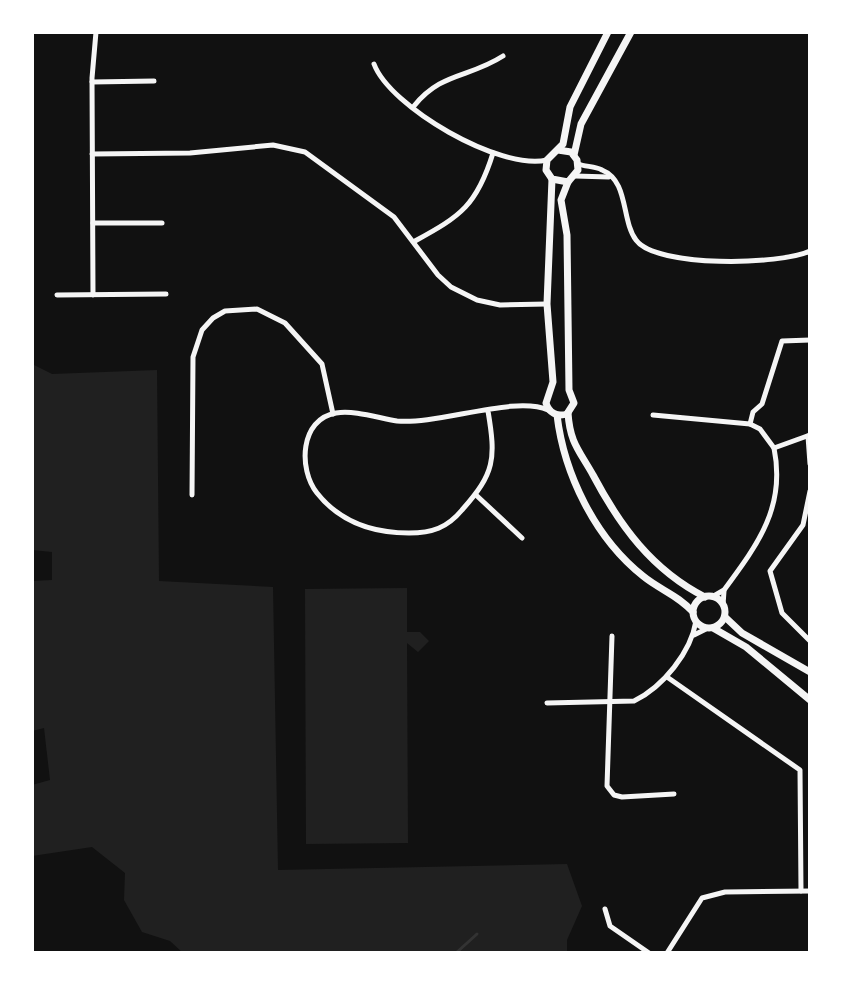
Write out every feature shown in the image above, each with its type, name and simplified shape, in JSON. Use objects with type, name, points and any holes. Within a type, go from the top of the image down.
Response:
[{"type":"main road","points":[[608,32],[578,86],[558,150],[542,161],[552,179],[547,304],[549,395],[562,449],[571,474],[604,534],[641,575],[681,599],[693,612],[696,621],[746,647],[810,700]]},
{"type":"main road","points":[[631,32],[581,124],[574,155],[578,164],[561,200],[567,235],[569,390],[574,403],[568,413],[572,442],[628,534],[674,580],[723,605],[725,617],[742,633],[810,672]]},
{"type":"main road","points":[[558,150],[574,155]]},
{"type":"main road","points":[[552,179],[571,179]]},
{"type":"main road","points":[[549,395],[560,388],[569,390]]},
{"type":"main road","points":[[553,413],[568,413]]},
{"type":"main road","points":[[693,612],[696,602],[708,597]]},
{"type":"main road","points":[[710,628],[725,617]]},
{"type":"street","points":[[93,295],[92,82],[96,32]]},
{"type":"street","points":[[414,106],[439,82],[473,73],[503,56]]},
{"type":"street","points":[[374,64],[383,83],[471,146],[542,161]]},
{"type":"street","points":[[92,82],[154,81]]},
{"type":"street","points":[[92,154],[190,153],[273,145],[290,148],[313,156],[394,217],[438,275],[465,295],[500,305],[547,304]]},
{"type":"street","points":[[415,241],[463,213],[472,204],[484,182],[493,153]]},
{"type":"street","points":[[578,164],[606,171],[619,186],[635,240],[649,252],[677,258],[774,260],[810,251]]},
{"type":"street","points":[[571,179],[609,177]]},
{"type":"street","points":[[93,223],[162,223]]},
{"type":"street","points":[[57,295],[166,294]]},
{"type":"street","points":[[192,495],[193,357],[202,330],[225,311],[257,309],[285,323],[322,364],[333,414]]},
{"type":"street","points":[[750,424],[753,412],[762,404],[782,341],[810,340]]},
{"type":"street","points":[[538,405],[549,395]]},
{"type":"street","points":[[488,411],[493,465],[476,495],[445,527],[428,533],[388,533],[348,519],[318,495],[310,482],[305,445],[313,427],[333,414],[404,421],[538,405],[553,413]]},
{"type":"street","points":[[653,415],[750,424],[760,429],[774,448],[778,488],[773,514],[763,537],[724,590],[708,597]]},
{"type":"street","points":[[774,448],[809,436],[810,464]]},
{"type":"street","points":[[810,491],[803,525],[770,571],[782,613],[810,641]]},
{"type":"street","points":[[476,495],[522,538]]},
{"type":"street","points":[[723,605],[724,590]]},
{"type":"street","points":[[547,703],[634,701],[667,677],[693,636],[696,621]]},
{"type":"street","points":[[693,636],[710,628]]},
{"type":"street","points":[[612,636],[607,786],[614,795],[622,797],[674,794]]},
{"type":"street","points":[[667,677],[800,770],[801,891]]},
{"type":"street","points":[[667,953],[702,898],[725,892],[810,891]]},
{"type":"street","points":[[605,909],[610,926],[649,953]]},
{"type":"shaded area","points":[[32,364],[52,374],[157,370],[159,581],[273,587],[278,870],[567,864],[582,906],[567,940],[567,953],[183,953],[170,941],[142,932],[124,900],[125,873],[92,847],[32,856],[32,785],[50,780],[44,728],[32,731],[32,581],[52,580],[52,552],[32,550]]},
{"type":"shaded area","points":[[407,588],[407,632],[420,632],[429,641],[418,652],[407,643],[408,843],[306,844],[305,589]]},
{"type":"waterway","points":[[456,953],[477,934]]}]
